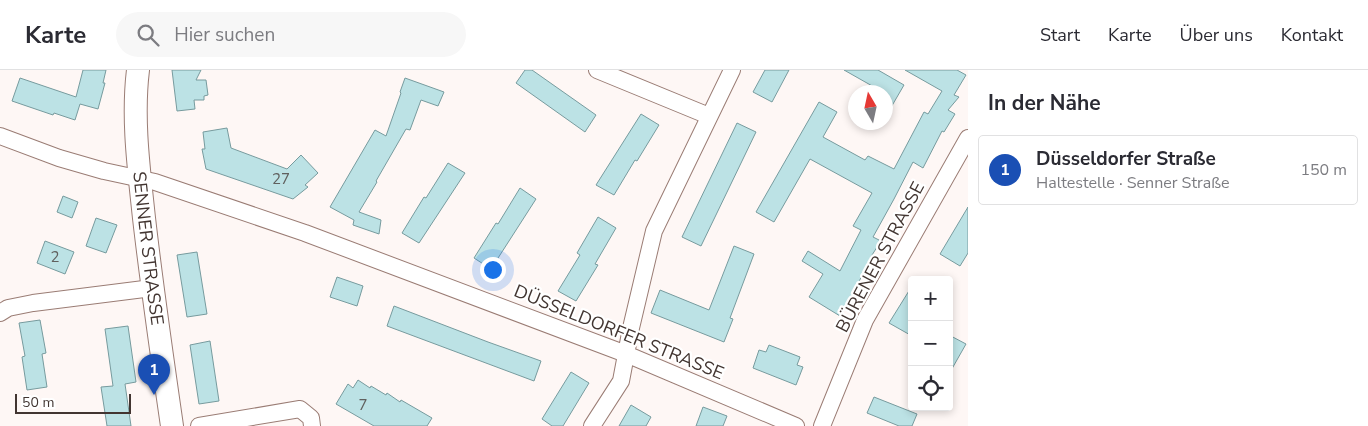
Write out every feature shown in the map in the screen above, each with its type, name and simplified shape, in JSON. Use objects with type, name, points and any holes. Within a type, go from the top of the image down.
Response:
[{"type":"street","name":"SENNER STRASSE","points":[[138,70],[136,105],[140,178],[152,288],[172,426]]},
{"type":"street","points":[[597,70],[709,116]]},
{"type":"street","points":[[592,426],[621,381],[631,328],[654,231],[732,70]]},
{"type":"street","name":"DÜSSELDORFER STRASSE","points":[[0,136],[59,158],[104,171],[155,182],[300,232],[626,354],[796,426]]},
{"type":"street","name":"BÜRENER STRASSE","points":[[822,426],[865,320],[968,138]]},
{"type":"street","points":[[0,313],[8,308],[33,303],[152,288]]},
{"type":"street","points":[[199,426],[300,408],[312,418],[312,426]]},
{"type":"building","points":[[83,70],[106,70],[103,83],[105,83],[98,109],[80,104],[75,120],[54,113],[53,115],[12,101],[20,78],[76,97]]},
{"type":"building","points":[[172,70],[201,70],[196,80],[206,80],[208,95],[204,96],[204,100],[194,100],[195,109],[177,111]]},
{"type":"building","points":[[525,70],[532,70],[596,115],[585,132],[516,83]]},
{"type":"building","points":[[765,70],[789,70],[772,102],[753,92]]},
{"type":"building","points":[[844,70],[878,70],[904,85],[893,104],[893,85],[870,85]]},
{"type":"building","points":[[905,70],[957,70],[966,75],[954,95],[959,97],[948,110],[955,114],[944,132],[942,131],[923,168],[913,162],[873,237],[881,241],[840,316],[809,297],[823,274],[802,261],[808,251],[840,271],[861,230],[853,226],[872,193],[810,159],[774,222],[756,212],[819,102],[837,112],[823,137],[865,160],[868,156],[894,169],[924,112],[928,114],[942,91]]},
{"type":"building","points":[[405,78],[444,92],[438,106],[421,100],[410,130],[406,129],[359,212],[381,220],[379,234],[353,225],[354,220],[330,207],[375,130],[386,136]]},
{"type":"building","points":[[641,114],[659,125],[614,195],[596,185]]},
{"type":"building","points":[[737,123],[756,132],[701,246],[682,237]]},
{"type":"building","points":[[227,128],[231,148],[287,169],[301,155],[318,173],[305,185],[308,187],[293,199],[206,169],[202,149],[205,149],[203,132]]},
{"type":"building","points":[[448,163],[465,173],[419,243],[402,233]]},
{"type":"building","points":[[520,188],[536,199],[491,269],[474,258]]},
{"type":"building","points":[[63,196],[78,202],[72,218],[57,212]]},
{"type":"building","points":[[968,207],[968,253],[960,266],[940,254]]},
{"type":"building","points":[[598,217],[616,228],[595,264],[598,265],[576,301],[558,291],[580,255],[577,253]]},
{"type":"building","points":[[96,218],[117,225],[106,253],[86,246]]},
{"type":"building","points":[[45,241],[74,252],[65,274],[37,263]]},
{"type":"building","points":[[734,246],[754,254],[730,318],[733,319],[724,342],[651,313],[660,290],[709,310]]},
{"type":"building","points":[[197,252],[207,314],[187,317],[177,255]]},
{"type":"building","points":[[337,277],[363,286],[357,306],[330,297]]},
{"type":"building","points":[[908,292],[908,334],[889,323]]},
{"type":"building","points":[[394,306],[541,361],[534,381],[387,326]]},
{"type":"building","points":[[40,320],[46,353],[42,354],[47,387],[27,390],[22,357],[25,356],[19,323]]},
{"type":"building","points":[[128,326],[136,382],[125,384],[131,426],[107,426],[101,387],[113,386],[105,329]]},
{"type":"building","points":[[953,337],[966,344],[953,367]]},
{"type":"building","points":[[210,341],[219,401],[199,404],[190,345]]},
{"type":"building","points":[[769,345],[800,357],[797,365],[803,367],[796,385],[753,368],[759,350],[766,352]]},
{"type":"building","points":[[571,372],[589,383],[563,426],[552,426],[542,419]]},
{"type":"building","points":[[358,380],[370,388],[371,386],[386,395],[387,393],[400,402],[401,400],[432,418],[427,426],[374,426],[336,404],[348,384],[353,388]]},
{"type":"building","points":[[874,397],[917,414],[912,426],[899,426],[867,413]]},
{"type":"building","points":[[631,405],[651,417],[646,426],[619,426]]},
{"type":"building","points":[[703,407],[727,416],[723,426],[696,426]]},
{"type":"place","name":"Düsseldorfer Straße","points":[[154,395]]}]
